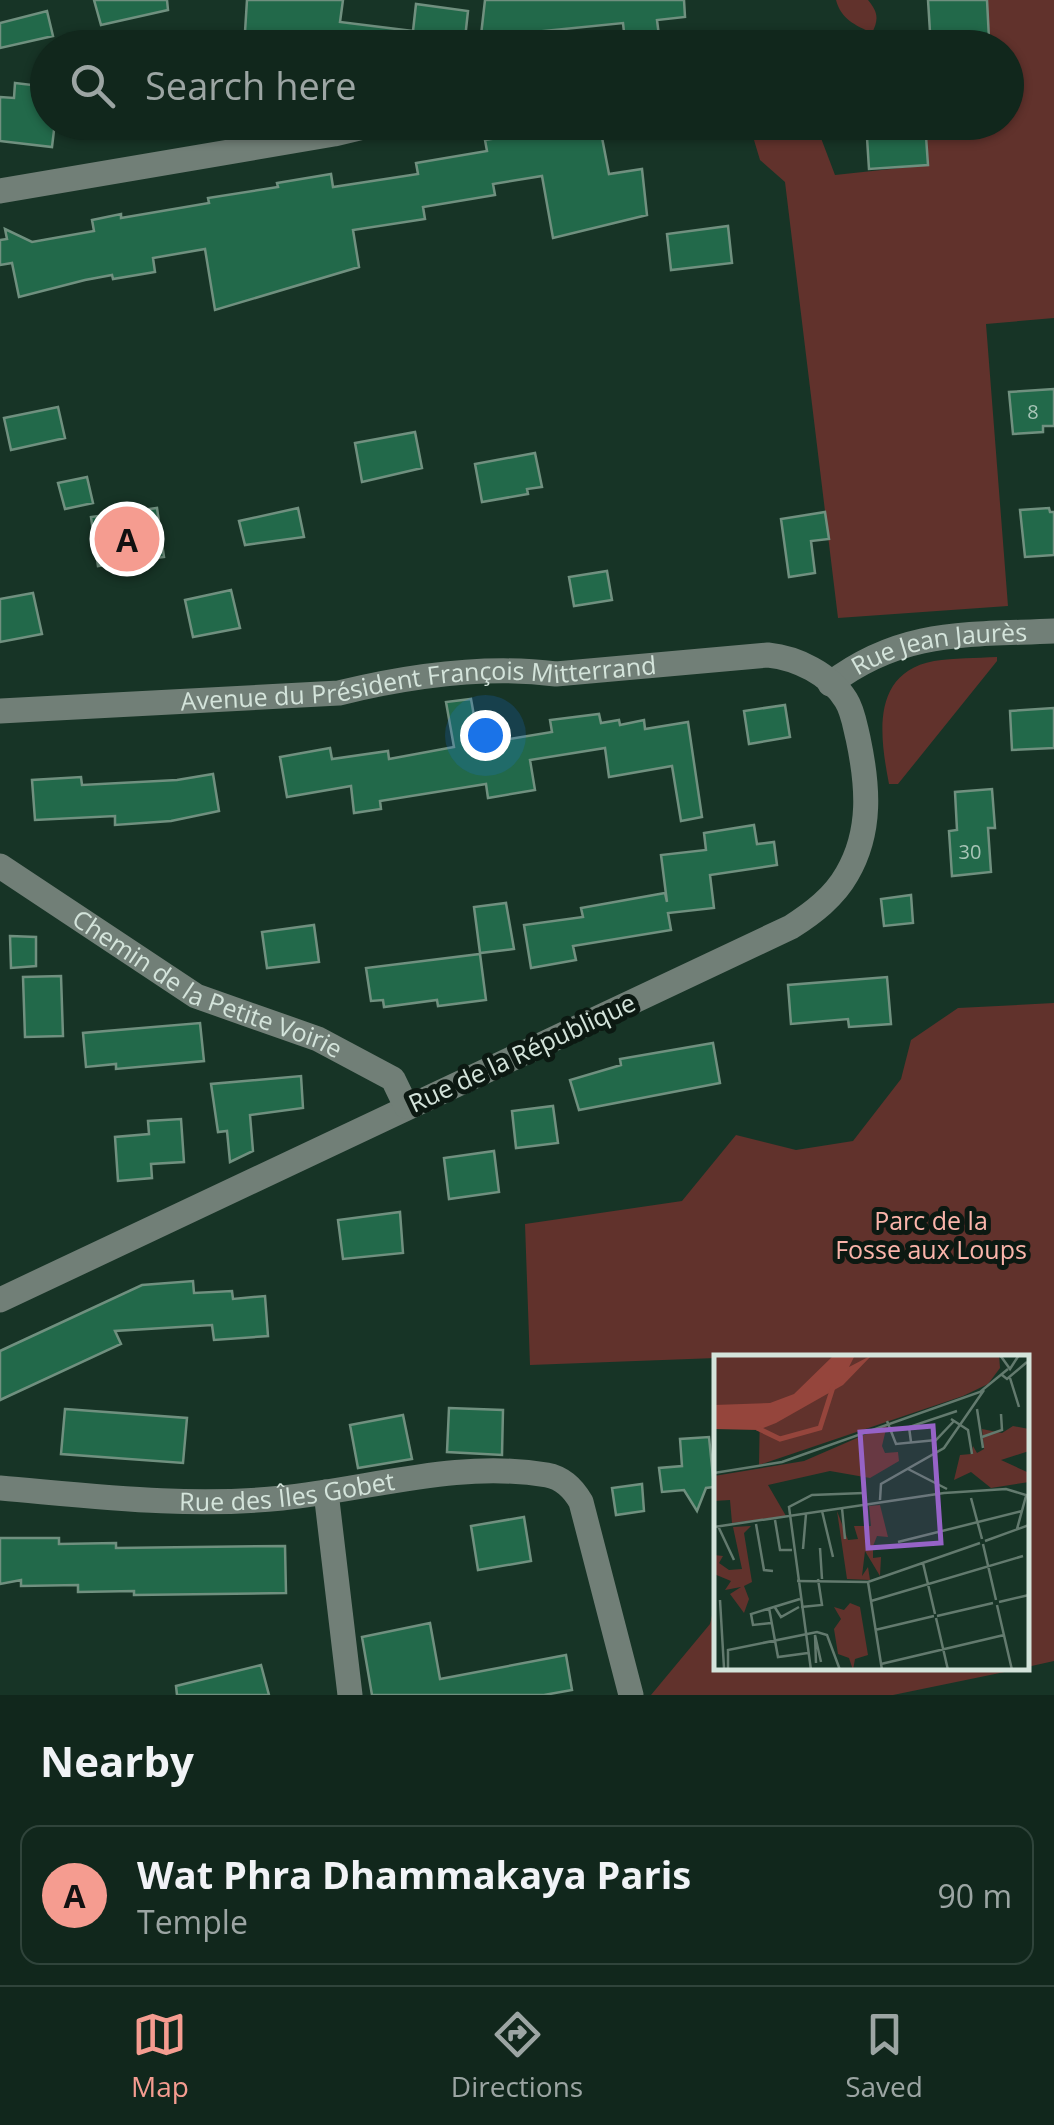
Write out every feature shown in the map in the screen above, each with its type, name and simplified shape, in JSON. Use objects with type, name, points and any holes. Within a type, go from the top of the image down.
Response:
[{"type":"street","points":[[0,191],[299,140]]},
{"type":"street","name":"Rue Jean Jaurès","points":[[830,684],[858,663],[918,639],[1054,631]]},
{"type":"street","name":"Avenue du Président François Mitterrand","points":[[0,711],[339,693],[389,680],[472,672],[522,670],[556,674],[736,656],[788,657],[830,684]]},
{"type":"street","name":"Rue de la République","points":[[0,1300],[791,928],[812,914],[833,894],[856,856],[867,810],[854,721],[846,700],[830,684]]},
{"type":"street","name":"Chemin de la Petite Voirie","points":[[0,866],[196,996],[318,1039],[394,1079],[406,1106]]},
{"type":"street","name":"Rue des Îles Gobet","points":[[0,1488],[151,1501],[279,1498],[454,1470],[550,1475],[572,1486],[581,1502],[631,1695]]},
{"type":"street","points":[[326,1492],[350,1695]]},
{"type":"green space","points":[[836,0],[868,0],[876,16],[873,30],[854,24]]},
{"type":"green space","points":[[987,0],[1054,0],[1054,318],[986,324],[1008,606],[838,618],[785,182],[760,160],[754,140],[822,140],[835,175],[928,165],[926,140],[1024,140],[1024,30],[989,30]]},
{"type":"green space","points":[[997,657],[898,784],[889,784],[882,728],[889,693],[899,679],[913,668],[934,661]]},
{"type":"green space","name":"Parc de la Fosse aux Loups","points":[[1054,1003],[1054,1661],[1029,1667],[1029,1355],[714,1355],[714,1358],[530,1365],[525,1224],[682,1201],[736,1135],[796,1150],[853,1141],[901,1079],[911,1040],[958,1008]]},
{"type":"green space","points":[[714,1607],[714,1670],[1014,1670],[893,1695],[651,1695],[710,1624]]},
{"type":"building","points":[[94,0],[167,0],[168,10],[101,25]]},
{"type":"building","points":[[247,0],[343,0],[340,22],[405,30],[245,30]]},
{"type":"building","points":[[485,0],[684,0],[685,17],[657,20],[658,30],[624,30],[623,23],[554,30],[482,30]]},
{"type":"building","points":[[928,0],[987,0],[989,30],[930,30]]},
{"type":"building","points":[[416,4],[468,11],[466,30],[413,30]]},
{"type":"building","points":[[47,11],[52,30],[30,30],[30,41],[0,48],[0,23]]},
{"type":"building","points":[[15,83],[30,85],[30,140],[53,140],[52,147],[0,141],[0,97],[14,98]]},
{"type":"building","points":[[485,140],[602,140],[609,174],[642,169],[647,215],[553,238],[542,176],[493,184],[495,195],[423,207],[425,219],[353,230],[359,267],[215,310],[205,249],[153,258],[155,272],[113,279],[112,275],[19,297],[12,263],[0,265],[0,240],[7,239],[5,229],[32,242],[94,231],[92,220],[121,214],[121,218],[209,203],[208,198],[331,174],[333,187],[418,174],[416,163],[487,151]]},
{"type":"building","points":[[867,140],[926,140],[928,165],[869,169]]},
{"type":"building","points":[[728,226],[732,263],[671,270],[667,234]]},
{"type":"building","points":[[1054,389],[1054,426],[1043,426],[1043,432],[1013,434],[1009,392]]},
{"type":"building","points":[[58,407],[65,438],[11,450],[4,418]]},
{"type":"building","points":[[415,432],[422,468],[362,482],[355,443]]},
{"type":"building","points":[[535,453],[542,487],[527,489],[528,494],[482,502],[475,464]]},
{"type":"building","points":[[87,477],[93,503],[65,509],[58,483]]},
{"type":"building","points":[[157,508],[164,557],[98,566],[91,517]]},
{"type":"building","points":[[298,508],[304,537],[245,545],[239,521]]},
{"type":"building","points":[[1049,508],[1054,512],[1054,555],[1025,557],[1020,510]]},
{"type":"building","points":[[825,512],[829,539],[811,541],[815,573],[789,577],[781,519]]},
{"type":"building","points":[[607,571],[612,600],[574,606],[569,577]]},
{"type":"building","points":[[231,590],[240,628],[193,637],[185,600]]},
{"type":"building","points":[[33,593],[42,634],[0,642],[0,599]]},
{"type":"building","points":[[471,699],[479,744],[552,732],[550,720],[599,714],[601,723],[619,720],[620,725],[644,720],[645,729],[688,722],[702,817],[681,821],[672,766],[609,777],[605,748],[530,760],[535,790],[488,798],[486,784],[380,801],[381,809],[354,813],[351,786],[287,797],[280,757],[330,748],[332,759],[388,751],[389,759],[454,747],[446,702]]},
{"type":"building","points":[[785,705],[790,737],[749,744],[744,711]]},
{"type":"building","points":[[1054,708],[1054,748],[1012,750],[1010,711]]},
{"type":"building","points":[[213,774],[219,811],[171,821],[115,825],[115,816],[35,820],[32,780],[81,777],[82,785]]},
{"type":"building","points":[[992,789],[995,828],[988,828],[991,872],[952,876],[949,831],[957,830],[955,792]]},
{"type":"building","points":[[754,825],[757,844],[774,842],[777,865],[710,875],[714,908],[668,913],[671,930],[573,946],[576,960],[531,968],[524,925],[583,917],[581,908],[665,893],[667,902],[661,855],[706,850],[704,833]]},
{"type":"building","points":[[911,895],[913,923],[884,926],[881,899]]},
{"type":"building","points":[[506,903],[514,949],[480,953],[474,907]]},
{"type":"building","points":[[314,925],[319,962],[267,968],[262,932]]},
{"type":"building","points":[[10,936],[36,937],[36,966],[11,968]]},
{"type":"building","points":[[480,954],[486,1000],[438,1006],[437,1000],[384,1007],[383,1000],[371,1001],[366,968]]},
{"type":"building","points":[[61,976],[63,1036],[25,1037],[23,977]]},
{"type":"building","points":[[887,977],[891,1024],[849,1027],[848,1019],[791,1024],[788,985]]},
{"type":"building","points":[[200,1023],[204,1061],[116,1069],[116,1064],[86,1067],[83,1033]]},
{"type":"building","points":[[713,1043],[720,1083],[579,1110],[570,1080],[621,1065],[620,1059]]},
{"type":"building","points":[[301,1076],[303,1108],[250,1115],[253,1151],[230,1162],[227,1131],[218,1132],[211,1084]]},
{"type":"building","points":[[553,1106],[558,1143],[516,1148],[512,1111]]},
{"type":"building","points":[[181,1119],[184,1162],[151,1164],[152,1178],[118,1181],[115,1137],[149,1134],[148,1121]]},
{"type":"building","points":[[494,1151],[499,1192],[449,1199],[444,1158]]},
{"type":"building","points":[[400,1212],[403,1253],[343,1259],[338,1220]]},
{"type":"building","points":[[193,1281],[194,1293],[232,1291],[233,1299],[265,1296],[268,1336],[214,1340],[212,1325],[115,1331],[121,1344],[0,1400],[0,1351],[142,1285]]},
{"type":"building","points":[[449,1408],[503,1410],[502,1455],[447,1452]]},
{"type":"building","points":[[65,1409],[187,1418],[183,1463],[61,1454]]},
{"type":"building","points":[[403,1415],[412,1459],[358,1468],[350,1425]]},
{"type":"building","points":[[709,1437],[714,1487],[706,1488],[697,1511],[684,1490],[662,1492],[659,1468],[682,1466],[680,1439]]},
{"type":"building","points":[[642,1484],[644,1511],[616,1515],[612,1488]]},
{"type":"building","points":[[524,1517],[531,1561],[478,1570],[471,1526]]},
{"type":"building","points":[[0,1538],[59,1538],[59,1544],[116,1543],[116,1548],[285,1546],[286,1593],[134,1595],[134,1591],[78,1592],[78,1585],[21,1586],[21,1580],[0,1584]]},
{"type":"building","points":[[430,1623],[440,1679],[566,1655],[572,1690],[544,1695],[372,1695],[362,1637]]},
{"type":"building","points":[[261,1665],[269,1695],[177,1695],[176,1686]]},
{"type":"place","name":"Wat Phra Dhammakaya Paris","points":[[127,539]]}]
